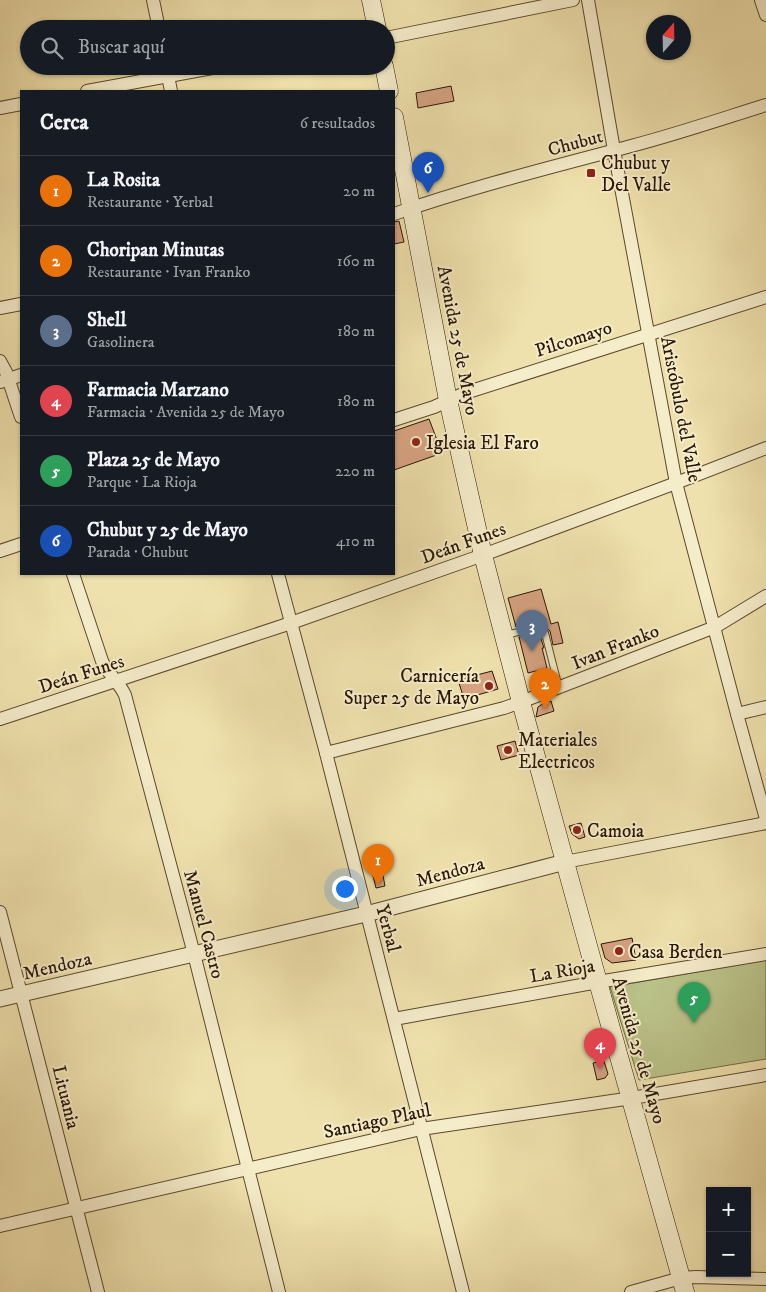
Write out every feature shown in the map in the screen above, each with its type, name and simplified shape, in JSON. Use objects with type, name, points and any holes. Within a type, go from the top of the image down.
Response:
[{"type":"main road","points":[[371,0],[375,20]]},
{"type":"main road","points":[[386,75],[389,90]]},
{"type":"main road","name":"Avenida 25 de Mayo","points":[[395,122],[448,400],[483,555],[521,702],[683,1285]]},
{"type":"street","points":[[154,0],[157,20]]},
{"type":"street","points":[[395,36],[573,0]]},
{"type":"street","name":"Aristóbulo del Valle","points":[[588,0],[676,483],[766,821]]},
{"type":"street","points":[[761,0],[766,15]]},
{"type":"street","points":[[91,90],[151,75]]},
{"type":"street","points":[[168,75],[171,90]]},
{"type":"street","points":[[0,108],[20,104]]},
{"type":"street","name":"Chubut","points":[[395,214],[766,105]]},
{"type":"street","name":"Pilcomayo","points":[[395,420],[434,407],[465,393],[766,297]]},
{"type":"street","points":[[0,308],[20,304]]},
{"type":"street","points":[[0,362],[6,372],[4,380],[20,415]]},
{"type":"street","points":[[4,380],[20,375]]},
{"type":"street","name":"Deán Funes","points":[[0,719],[291,623],[483,555],[766,448]]},
{"type":"street","points":[[0,551],[20,544]]},
{"type":"street","name":"Manuel Castro","points":[[73,575],[102,661],[106,670],[125,695],[194,954],[279,1292]]},
{"type":"street","name":"Yerbal","points":[[278,575],[326,753],[463,1292]]},
{"type":"street","name":"Ivan Franko","points":[[326,753],[504,708],[521,702],[714,627],[766,596]]},
{"type":"street","points":[[737,714],[766,706]]},
{"type":"street","name":"Mendoza","points":[[0,999],[366,914],[565,862],[766,821]]},
{"type":"street","name":"Lituania","points":[[0,912],[98,1292]]},
{"type":"street","name":"La Rioja","points":[[394,1019],[766,954]]},
{"type":"street","name":"Santiago Plaul","points":[[0,1226],[421,1129],[632,1098],[766,1074]]},
{"type":"street","points":[[631,1292],[683,1285],[696,1277],[766,1279]]},
{"type":"lane","points":[[504,635],[535,628],[541,629],[544,633],[559,688]]},
{"type":"green space","points":[[766,960],[766,1059],[639,1080],[610,987]]},
{"type":"building","points":[[451,86],[454,101],[418,108],[416,93]]},
{"type":"building","points":[[399,221],[404,242],[395,244],[395,222]]},
{"type":"building","name":"Iglesia El Faro","points":[[429,419],[442,453],[395,470],[395,431]]},
{"type":"building","points":[[541,589],[551,624],[558,622],[563,643],[553,645],[550,631],[542,624],[534,623],[516,627],[508,598]]},
{"type":"building","points":[[535,633],[540,636],[547,668],[528,673],[519,637]]},
{"type":"building","points":[[492,671],[498,689],[464,699],[458,680]]},
{"type":"building","points":[[551,701],[554,711],[536,717],[538,707]]},
{"type":"building","name":"Materiales Electricos","points":[[515,741],[519,755],[501,760],[497,746]]},
{"type":"building","name":"Camoia","points":[[581,823],[585,837],[579,839],[572,834],[569,826]]},
{"type":"building","points":[[382,870],[385,886],[376,888],[372,872]]},
{"type":"building","name":"Casa Berden","points":[[632,938],[636,960],[612,963],[605,958],[601,944]]},
{"type":"building","points":[[604,1061],[608,1074],[605,1078],[597,1080],[593,1063]]},
{"type":"place","name":"Chubut y Del Valle","points":[[591,173]]},
{"type":"place","name":"Chubut y 25 de Mayo","points":[[428,193]]},
{"type":"place","name":"Iglesia El Faro","points":[[416,442]]},
{"type":"place","name":"Shell","points":[[532,651]]},
{"type":"place","name":"Carnicería Super 25 de Mayo","points":[[489,686]]},
{"type":"place","name":"Choripan Minutas","points":[[545,709]]},
{"type":"place","name":"Materiales Electricos","points":[[508,750]]},
{"type":"place","name":"Camoia","points":[[577,830]]},
{"type":"place","name":"La Rosita","points":[[378,885]]},
{"type":"place","name":"Casa Berden","points":[[619,951]]},
{"type":"place","name":"Plaza 25 de Mayo","points":[[694,1023]]},
{"type":"place","name":"Farmacia Marzano","points":[[600,1069]]}]
